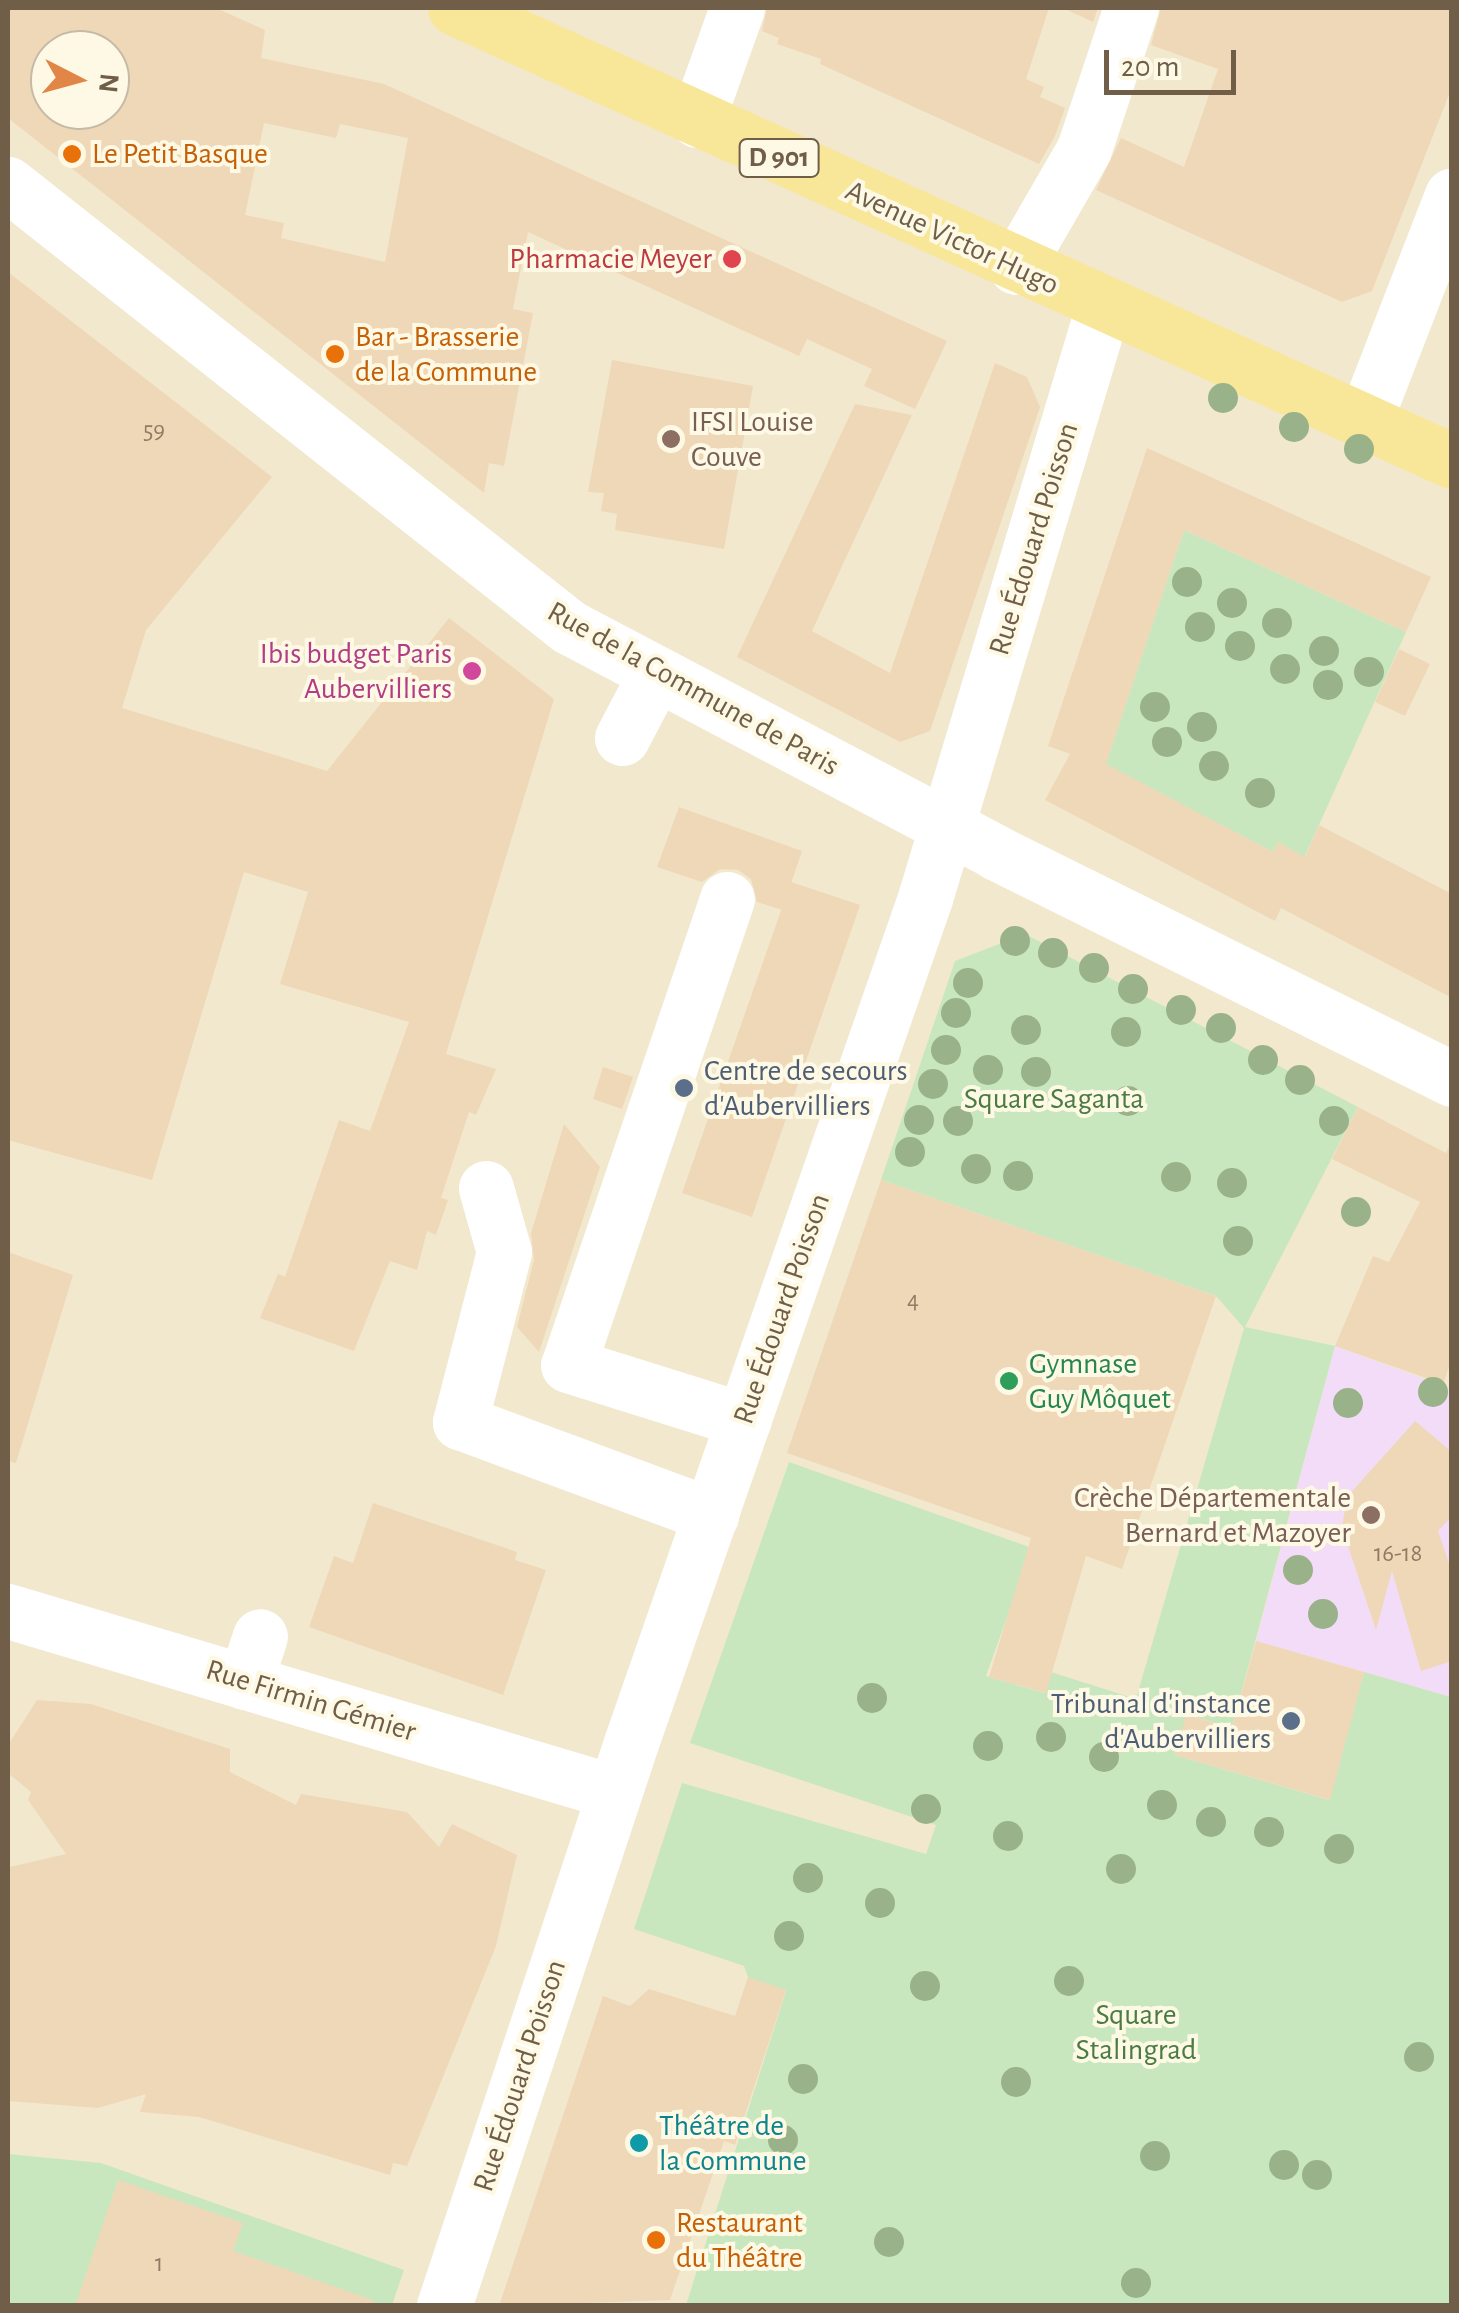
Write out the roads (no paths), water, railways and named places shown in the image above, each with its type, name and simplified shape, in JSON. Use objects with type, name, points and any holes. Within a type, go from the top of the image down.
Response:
[{"type":"main road","name":"Avenue Victor Hugo","points":[[455,8],[1103,308],[1452,461]]},
{"type":"street","points":[[697,120],[737,8]]},
{"type":"street","points":[[1016,267],[1084,149],[1131,8]]},
{"type":"street","name":"Rue de la Commune de Paris","points":[[8,184],[569,627],[948,828],[1452,1079]]},
{"type":"street","points":[[1364,422],[1452,195]]},
{"type":"street","name":"Rue Édouard Poisson","points":[[444,2306],[614,1792],[948,828],[1103,308]]},
{"type":"street","points":[[622,738],[656,674]]},
{"type":"street","points":[[728,900],[568,1365],[744,1420]]},
{"type":"street","points":[[486,1188],[504,1252],[460,1422],[711,1514]]},
{"type":"street","name":"Rue Firmin Gémier","points":[[8,1610],[252,1659],[614,1792]]},
{"type":"place","name":"Le Petit Basque","points":[[72,154]]},
{"type":"place","name":"Pharmacie Meyer","points":[[732,259]]},
{"type":"place","name":"Bar - Brasserie de la Commune","points":[[335,354]]},
{"type":"place","name":"IFSI Louise Couve","points":[[671,439]]},
{"type":"place","name":"Ibis budget Paris Aubervilliers","points":[[472,671]]},
{"type":"place","name":"Centre de secours d'Aubervilliers","points":[[684,1088]]},
{"type":"place","name":"Gymnase Guy Môquet","points":[[1009,1381]]},
{"type":"place","name":"Crèche Départementale Bernard et Mazoyer","points":[[1371,1515]]},
{"type":"place","name":"Tribunal d'instance d'Aubervilliers","points":[[1291,1721]]},
{"type":"place","name":"Théâtre de la Commune","points":[[639,2143]]},
{"type":"place","name":"Restaurant du Théâtre","points":[[656,2240]]},
{"type":"park label","name":"Square Saganta","points":[[1054,1099]]},
{"type":"park label","name":"Square Stalingrad","points":[[1136,2032]]}]
